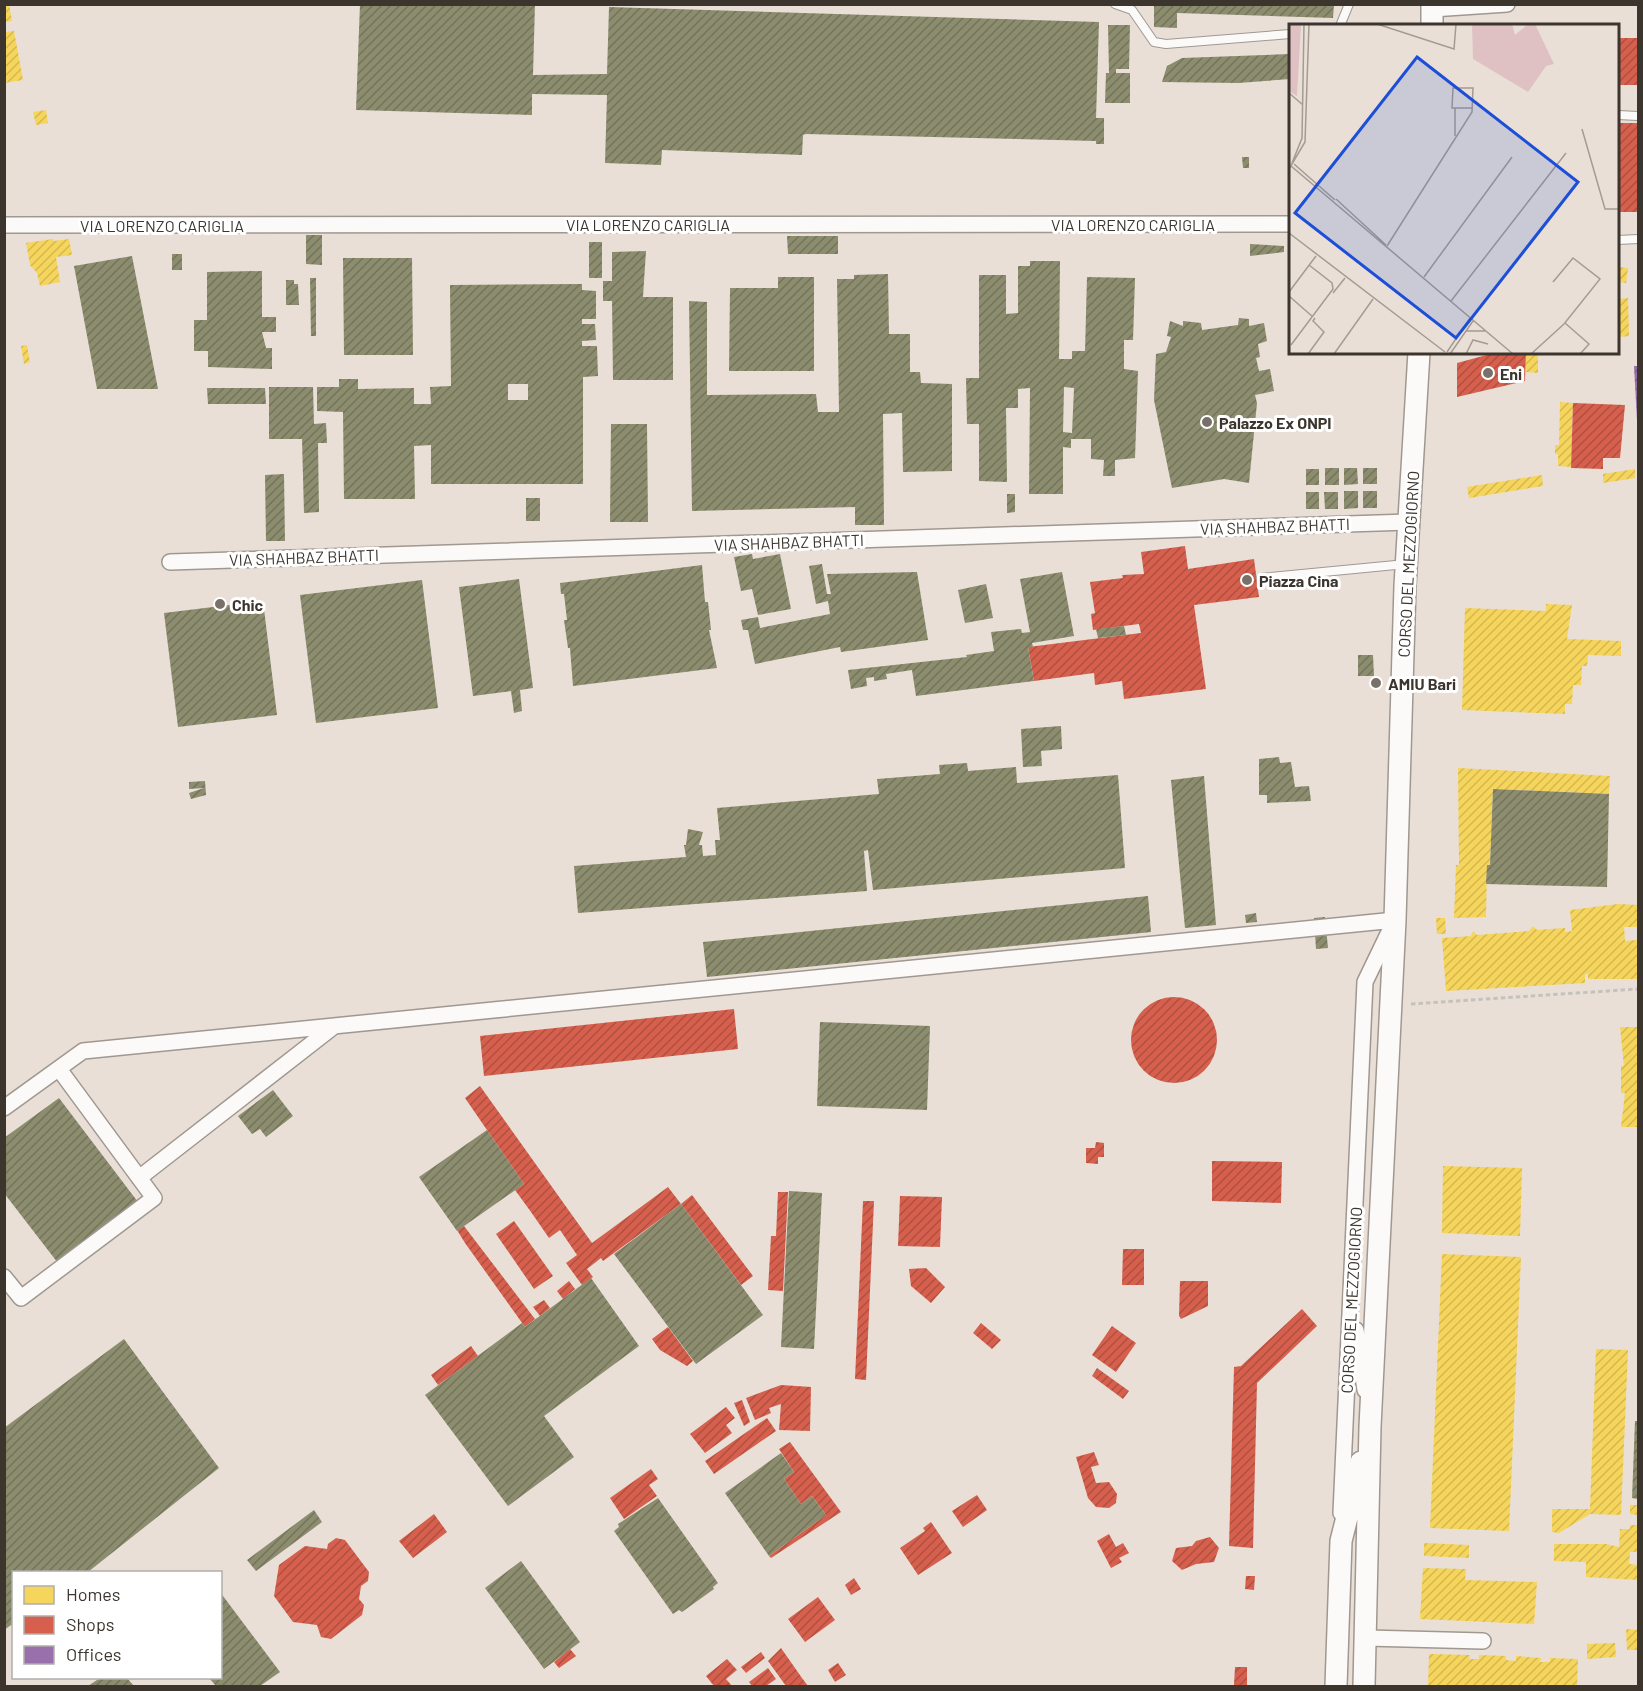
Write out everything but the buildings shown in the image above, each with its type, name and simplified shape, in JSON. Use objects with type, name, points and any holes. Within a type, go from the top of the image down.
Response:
[{"type":"main road","name":"CORSO DEL MEZZOGIORNO","points":[[1364,1686],[1367,1638],[1370,1427],[1395,920],[1407,564],[1419,354]]},
{"type":"main road","points":[[1341,1541],[1370,1427]]},
{"type":"main road","name":"CORSO DEL MEZZOGIORNO","points":[[1336,1686],[1341,1541]]},
{"type":"street","points":[[1432,13],[1507,4]]},
{"type":"street","name":"VIA LORENZO CARIGLIA","points":[[4,225],[1289,224]]},
{"type":"street","name":"VIA SHAHBAZ BHATTI","points":[[170,561],[1409,522]]},
{"type":"street","points":[[4,1108],[83,1051],[1395,920]]},
{"type":"street","name":"CORSO DEL MEZZOGIORNO","points":[[1341,1541],[1365,982],[1395,920]]},
{"type":"street","points":[[139,1178],[334,1026]]},
{"type":"street","points":[[4,1277],[21,1298],[154,1198],[59,1069]]},
{"type":"street","points":[[1351,1292],[1370,1427]]},
{"type":"street","points":[[1367,1638],[1483,1641]]},
{"type":"lane","points":[[1115,4],[1132,10],[1154,42],[1166,44],[1289,34]]},
{"type":"lane","points":[[1341,24],[1349,4]]},
{"type":"lane","points":[[1619,115],[1638,116]]},
{"type":"lane","points":[[1619,240],[1638,240]]},
{"type":"lane","points":[[1261,578],[1407,564]]},
{"type":"path","points":[[1391,1005],[1638,989]]},
{"type":"place","name":"Eni","points":[[1488,373]]},
{"type":"place","name":"Palazzo Ex ONPI","points":[[1207,422]]},
{"type":"place","name":"Piazza Cina","points":[[1247,580]]},
{"type":"place","name":"Chic","points":[[220,604]]},
{"type":"place","name":"AMIU Bari","points":[[1376,683]]}]
